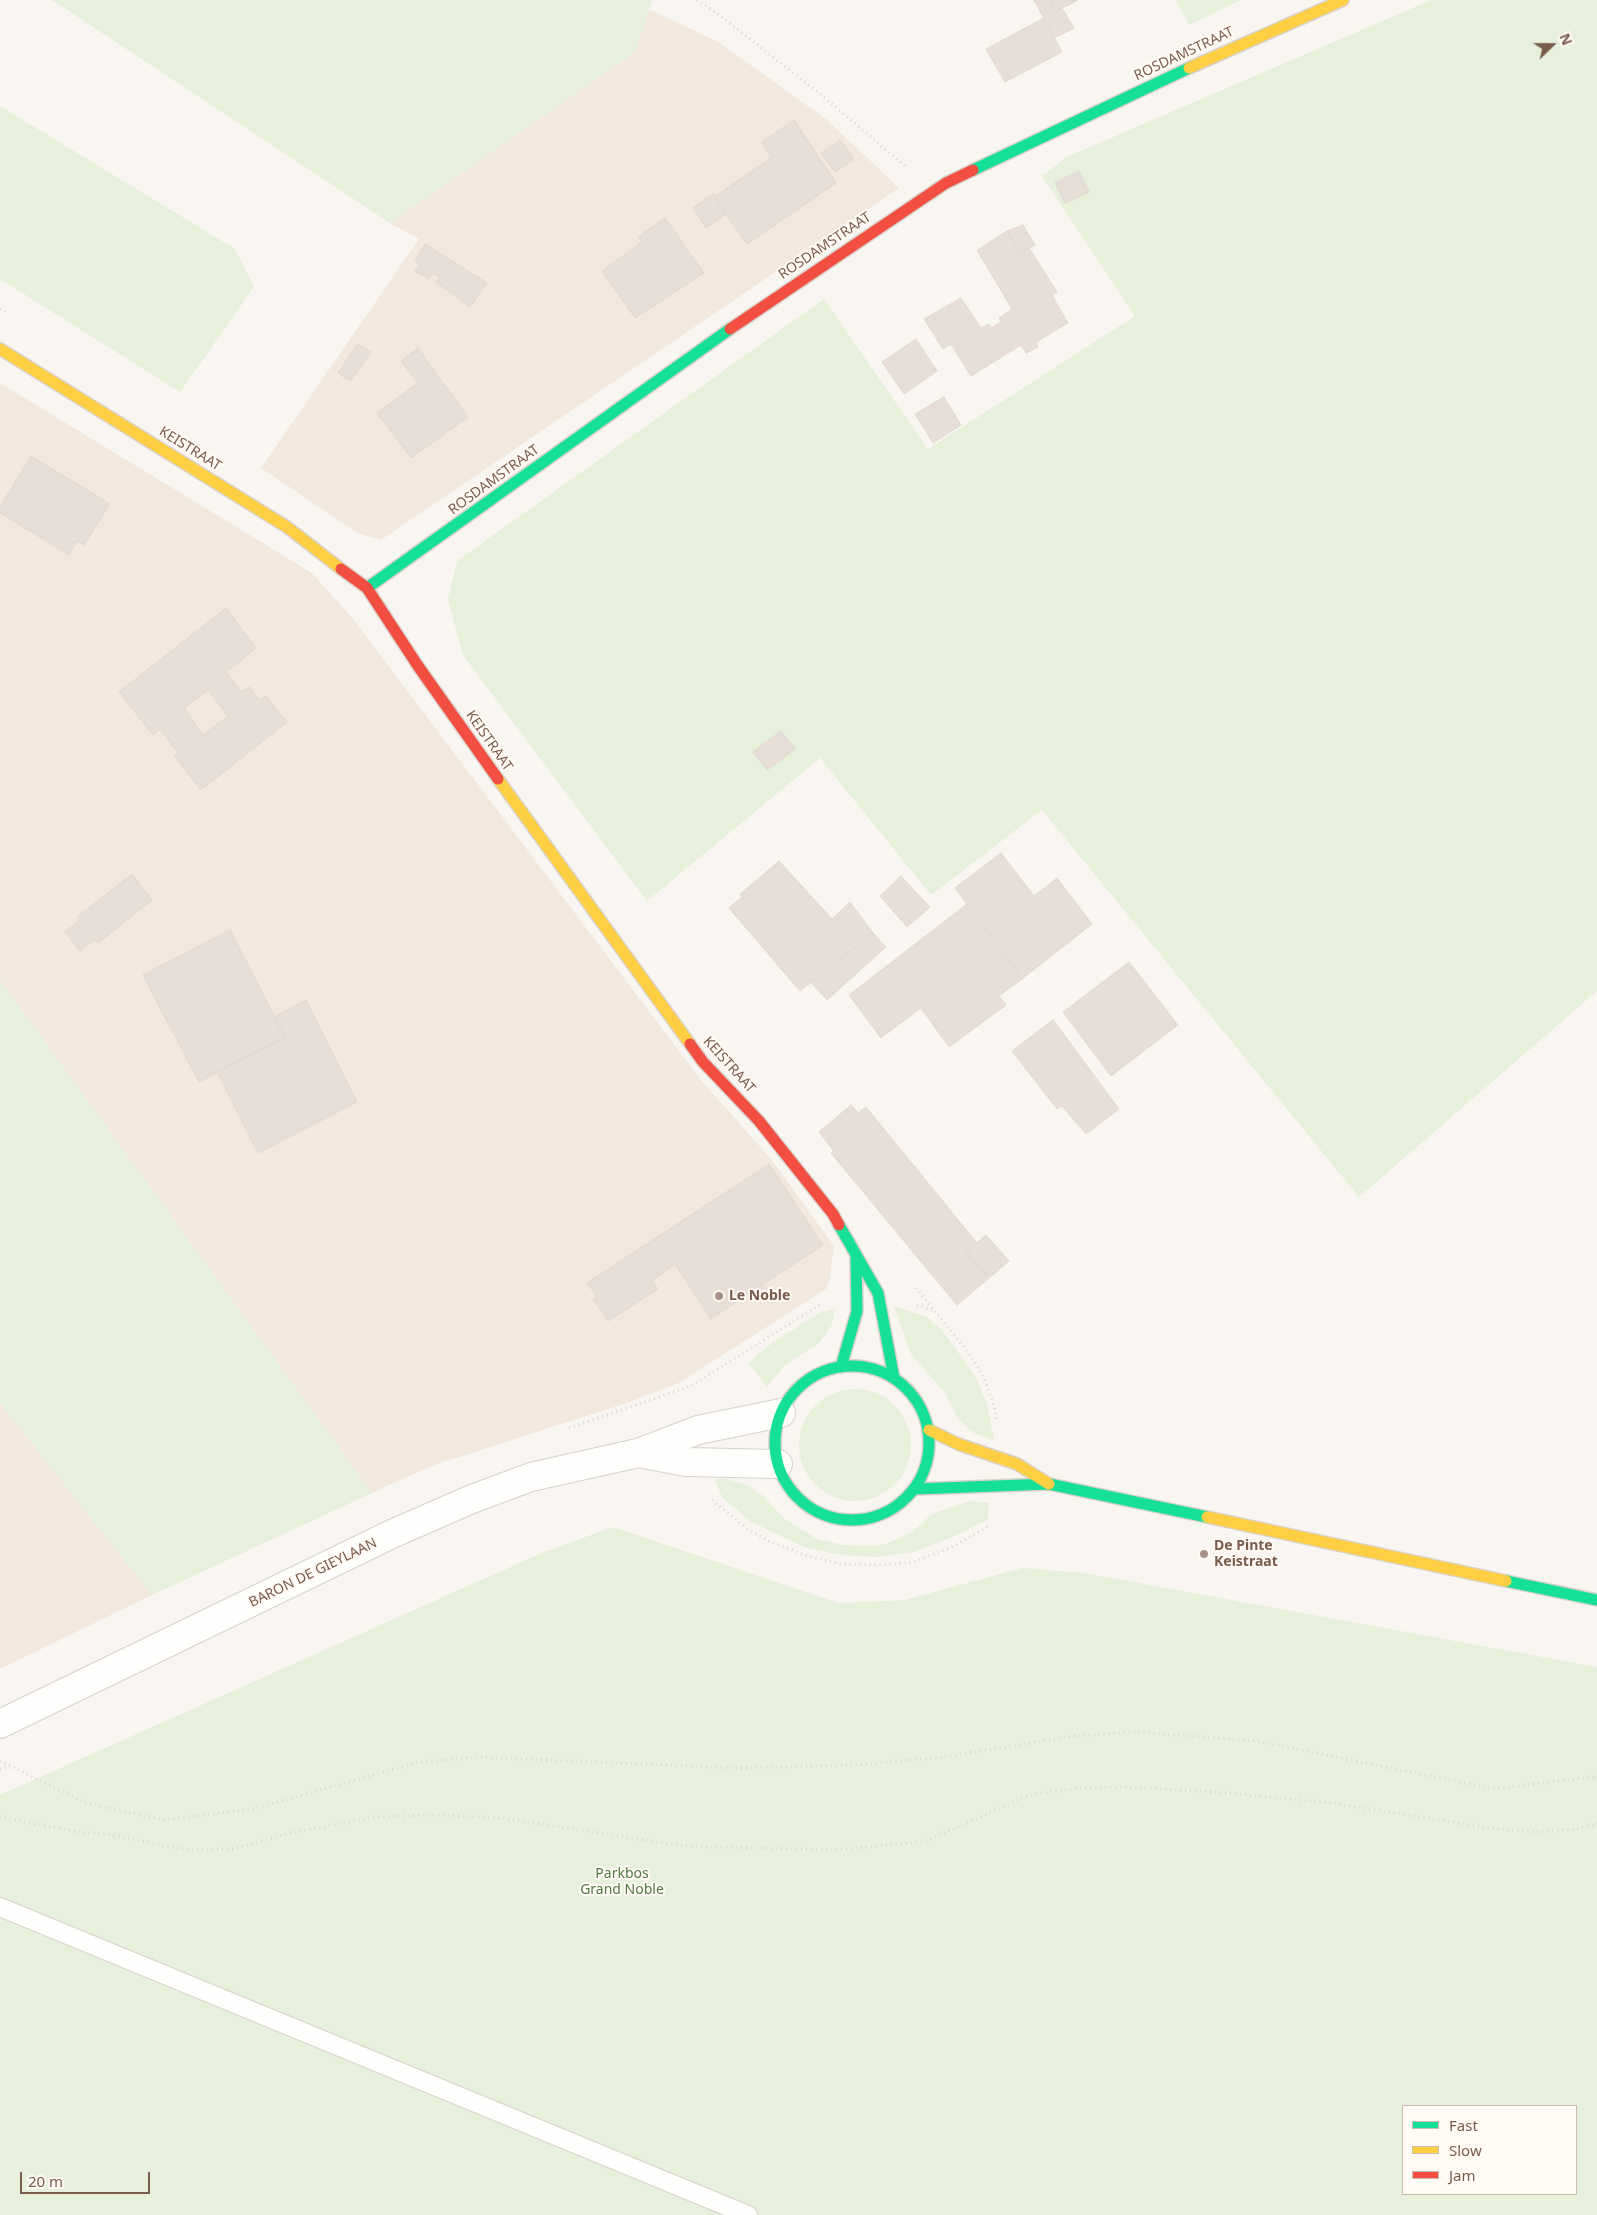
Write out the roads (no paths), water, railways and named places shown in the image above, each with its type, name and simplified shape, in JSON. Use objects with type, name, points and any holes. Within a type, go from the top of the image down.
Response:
[{"type":"street","name":"ROSDAMSTRAAT","points":[[367,588],[726,332],[946,182],[1194,65],[1342,0]]},
{"type":"street","name":"KEISTRAAT","points":[[0,349],[287,527],[367,588],[418,666],[587,904],[703,1062],[759,1120],[794,1162],[833,1214],[878,1294],[894,1378]]},
{"type":"street","name":"KEISTRAAT","points":[[841,1367],[857,1311],[856,1256]]},
{"type":"street","points":[[841,1367],[869,1368],[894,1378],[910,1392],[922,1410],[929,1430],[929,1451],[925,1470],[915,1489],[900,1504],[882,1515],[860,1521],[839,1520],[819,1513],[801,1501],[787,1484],[778,1464],[775,1447],[776,1429],[781,1412],[791,1396],[805,1382],[822,1372],[841,1367]]},
{"type":"street","name":"BARON DE GIEYLAAN","points":[[0,1724],[394,1533],[472,1499],[530,1476],[638,1453],[698,1430],[781,1412]]},
{"type":"street","points":[[929,1430],[958,1444],[1002,1458],[1049,1484]]},
{"type":"street","name":"BARON DE GIEYLAAN","points":[[638,1453],[703,1464],[778,1464]]},
{"type":"street","points":[[915,1489],[1049,1484],[1597,1600]]},
{"type":"lane","points":[[0,1907],[748,2215]]},
{"type":"place","name":"Le Noble","points":[[719,1296]]},
{"type":"place","name":"De Pinte Keistraat","points":[[1204,1554]]},
{"type":"park label","name":"Parkbos Grand Noble","points":[[622,1882]]}]
